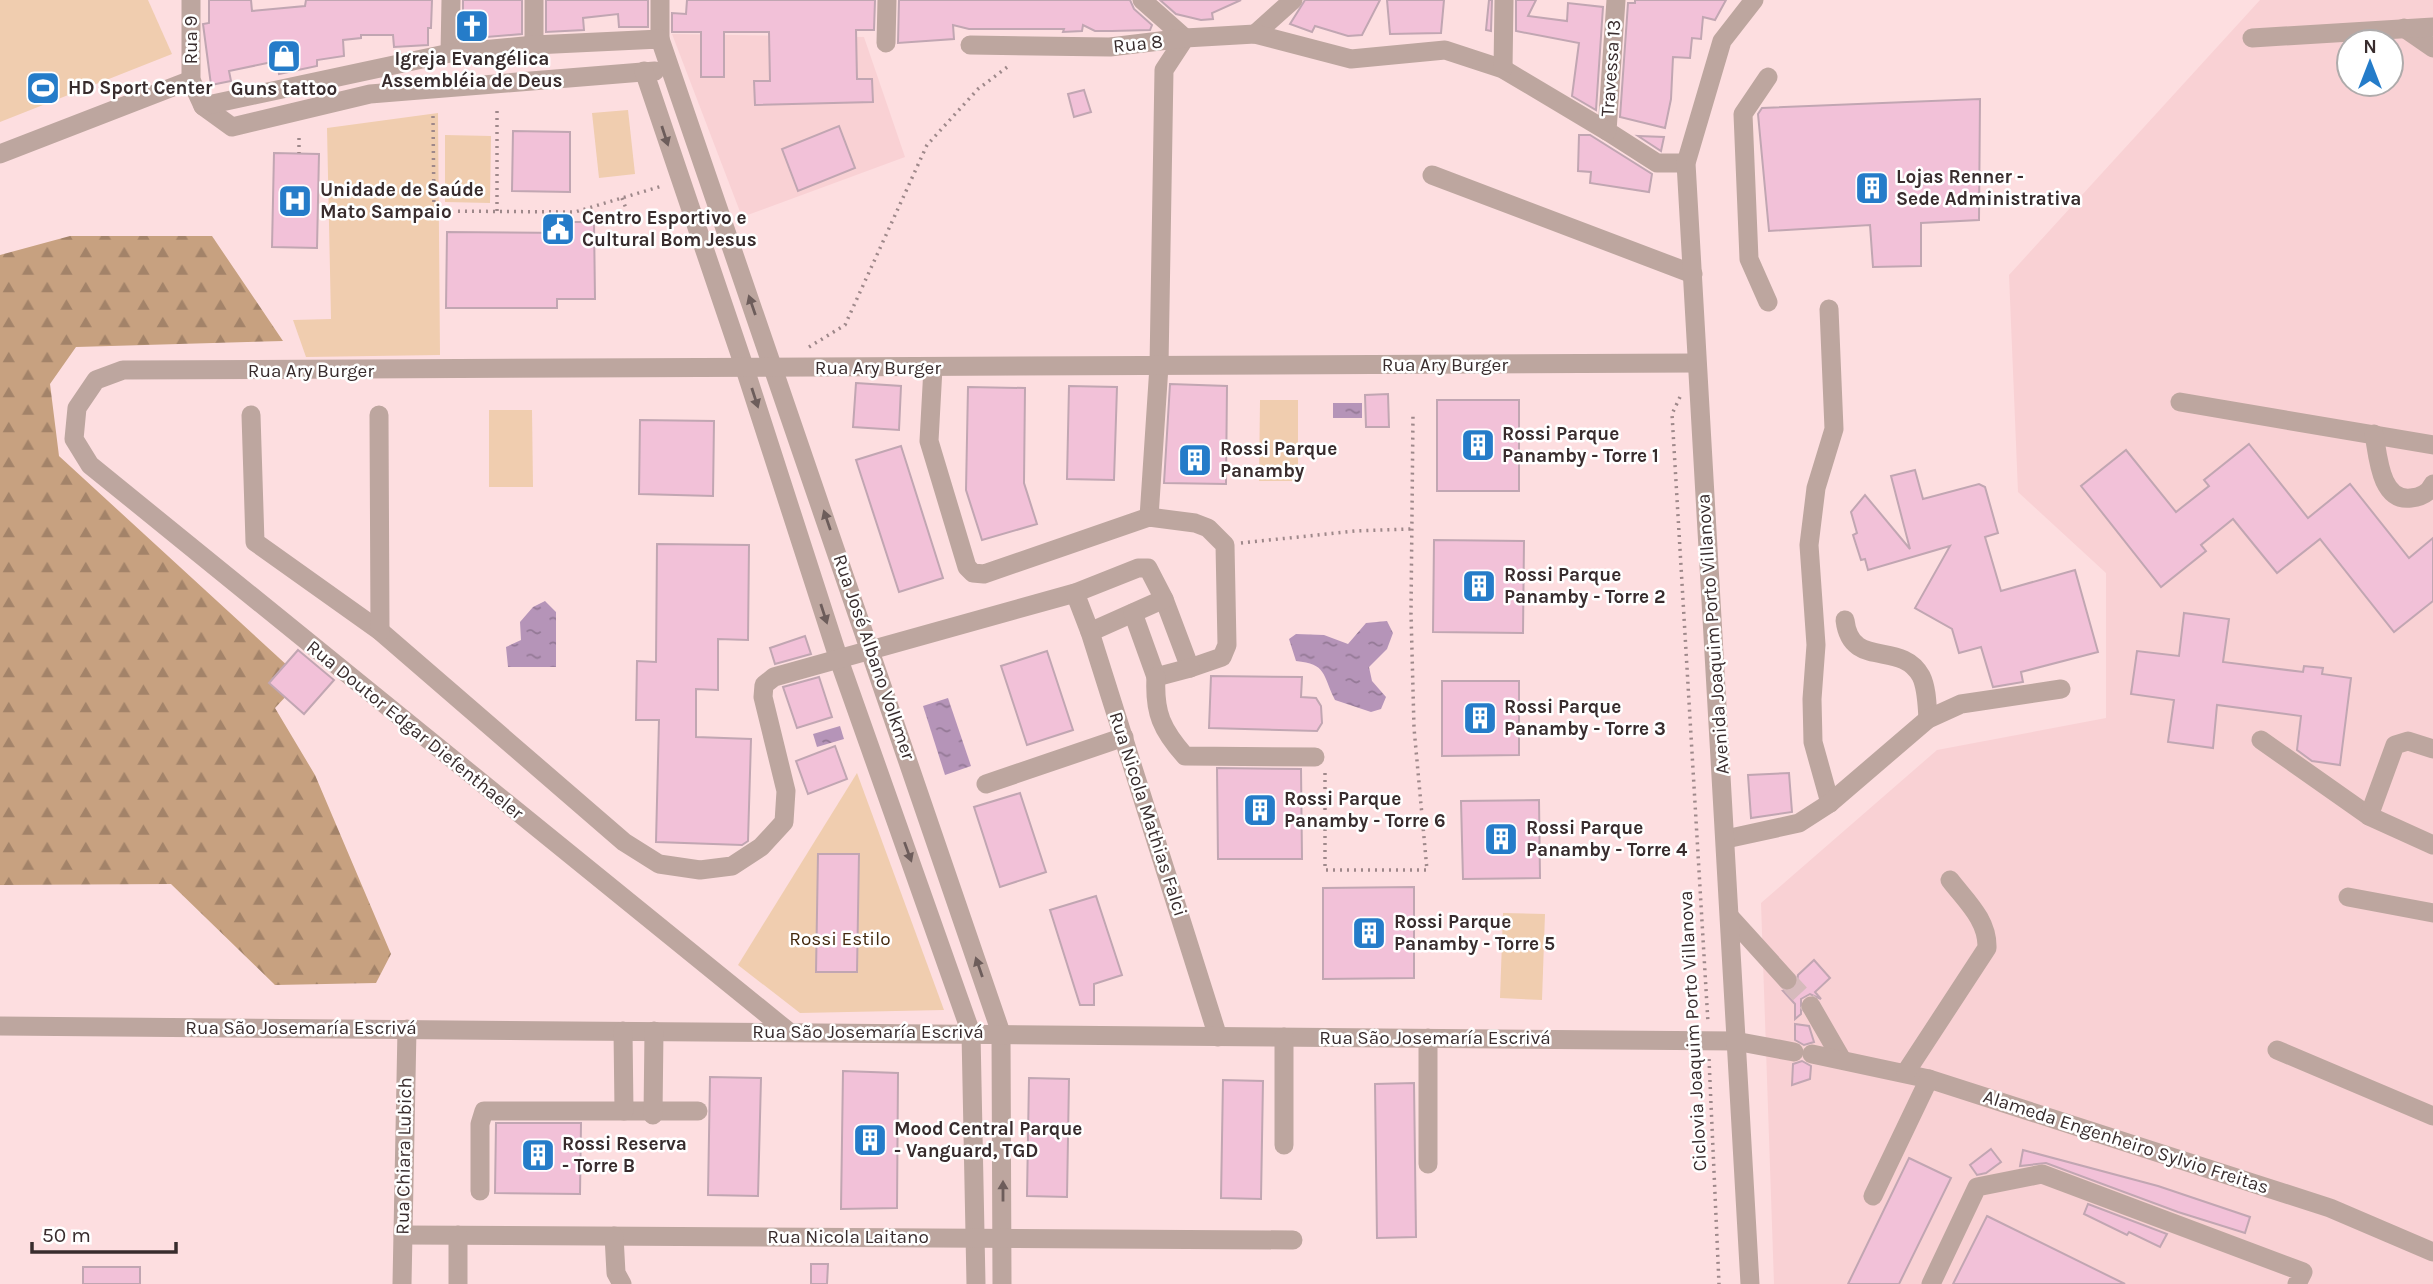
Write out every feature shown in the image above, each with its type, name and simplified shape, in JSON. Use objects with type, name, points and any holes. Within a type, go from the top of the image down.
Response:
[{"type":"street","name":"Rua 9","points":[[191,0],[191,80]]},
{"type":"street","points":[[450,53],[451,0]]},
{"type":"street","points":[[534,0],[534,44]]},
{"type":"street","name":"Rua José Albano Volkmer","points":[[660,0],[660,39],[670,71],[925,804],[1001,1033],[1002,1284]]},
{"type":"street","points":[[886,43],[887,0]]},
{"type":"street","points":[[1142,0],[1185,38],[1164,70],[1159,366],[1149,517]]},
{"type":"street","points":[[1255,34],[1293,0]]},
{"type":"street","points":[[1503,69],[1504,0]]},
{"type":"street","name":"Travessa 13","points":[[1616,0],[1607,131],[1657,163],[1686,163]]},
{"type":"street","name":"Avenida Joaquim Porto Villanova","points":[[1750,1284],[1686,163],[1722,41],[1754,0]]},
{"type":"street","points":[[2404,28],[2433,27]]},
{"type":"street","points":[[2405,29],[2433,48]]},
{"type":"street","points":[[2252,37],[2335,32]]},
{"type":"street","name":"Rua 8","points":[[970,46],[1111,47],[1185,38],[1255,34],[1351,59],[1445,50],[1503,69],[1607,131]]},
{"type":"street","points":[[204,106],[450,53],[534,44],[660,39]]},
{"type":"street","name":"Rua José Albano Volkmer","points":[[644,71],[746,369],[839,660],[971,1033],[976,1284]]},
{"type":"street","points":[[0,154],[191,80],[204,106],[232,127],[370,94],[670,71]]},
{"type":"street","points":[[1768,77],[1742,114],[1749,259],[1768,302]]},
{"type":"street","points":[[1432,175],[1693,274]]},
{"type":"street","points":[[1829,309],[1834,429],[1816,488],[1809,545],[1816,645],[1812,699],[1813,743],[1830,803]]},
{"type":"street","name":"Rua Ary Burger","points":[[77,408],[96,380],[123,370],[1696,363]]},
{"type":"street","points":[[933,368],[929,441],[967,567],[973,573],[984,574],[1149,517],[1195,523],[1208,528],[1225,545],[1227,645],[1222,657],[1156,677]]},
{"type":"street","points":[[2180,402],[2433,445]]},
{"type":"street","name":"Rua Doutor Edgar Diefenthaeler","points":[[77,408],[74,439],[90,465],[109,482],[789,1032]]},
{"type":"street","points":[[251,415],[255,542],[380,631],[624,842],[659,864],[700,870],[732,866],[761,847],[784,822],[786,791],[763,697],[764,685],[774,677],[1075,593],[1138,568],[1148,568],[1154,575],[1190,668]]},
{"type":"street","points":[[379,415],[380,631]]},
{"type":"street","points":[[2374,434],[2383,478],[2391,492],[2407,499],[2421,496],[2433,484]]},
{"type":"street","name":"Rua Nicola Mathias Falci","points":[[1075,593],[1124,737],[1218,1037]]},
{"type":"street","points":[[1090,632],[1164,598]]},
{"type":"street","points":[[1133,613],[1156,677],[1155,698],[1164,733],[1185,756],[1320,760]]},
{"type":"street","points":[[1845,620],[1851,641],[1858,647],[1898,656],[1913,666],[1923,684],[1928,719]]},
{"type":"street","points":[[1726,839],[1799,823],[1830,803],[1928,719],[1961,704],[2016,693],[2062,689]]},
{"type":"street","points":[[986,784],[1124,737]]},
{"type":"street","points":[[2261,740],[2369,816],[2433,845]]},
{"type":"street","points":[[2369,816],[2395,745],[2408,741],[2433,748]]},
{"type":"street","points":[[895,816],[925,804]]},
{"type":"street","points":[[1906,1072],[1987,948],[1988,934],[1980,918],[1950,880]]},
{"type":"street","points":[[2348,897],[2433,913]]},
{"type":"street","points":[[1730,917],[1787,980]]},
{"type":"street","points":[[1811,1006],[1842,1058]]},
{"type":"street","name":"Rua São Josemaría Escrivá","points":[[0,1026],[1735,1041]]},
{"type":"street","name":"Rua Chiara Lubich","points":[[402,1284],[407,1029]]},
{"type":"street","points":[[623,1031],[624,1111]]},
{"type":"street","points":[[653,1113],[654,1031]]},
{"type":"street","points":[[1284,1037],[1284,1145]]},
{"type":"street","points":[[1428,1038],[1428,1164]]},
{"type":"street","name":"Alameda Engenheiro Sylvio Freitas","points":[[1735,1041],[1842,1058],[1906,1072],[2330,1208],[2433,1252]]},
{"type":"street","points":[[2277,1050],[2433,1116]]},
{"type":"street","points":[[1873,1196],[1929,1079]]},
{"type":"street","points":[[480,1191],[480,1124],[484,1111],[698,1111]]},
{"type":"street","points":[[1931,1284],[1977,1187],[2042,1174],[2303,1272],[2297,1284]]},
{"type":"street","name":"Rua Nicola Laitano","points":[[403,1235],[1293,1240]]},
{"type":"street","points":[[458,1236],[458,1284]]},
{"type":"street","points":[[614,1236],[616,1273],[622,1284]]},
{"type":"path","points":[[774,369],[845,325],[927,145],[978,89],[1037,45]]},
{"type":"path","points":[[497,110],[497,211]]},
{"type":"path","points":[[433,116],[434,211],[575,212],[680,180]]},
{"type":"path","points":[[299,138],[299,153]]},
{"type":"path","points":[[622,198],[627,211]]},
{"type":"path","name":"Ciclovia Joaquim Porto Villanova","points":[[1696,363],[1672,414],[1709,1040],[1719,1284]]},
{"type":"path","points":[[1320,760],[1325,870],[1427,870],[1414,729],[1413,414]]},
{"type":"path","points":[[1225,545],[1355,531],[1412,529]]},
{"type":"shaded area","points":[[2260,0],[2433,0],[2433,1284],[1774,1284],[1761,903],[1937,750],[2106,718],[2106,573],[2018,492],[2009,275]]},
{"type":"shaded area","points":[[672,34],[864,37],[905,157],[742,217]]},
{"type":"green space","name":"HD Sport Center","points":[[0,0],[148,0],[172,54],[0,122]]},
{"type":"green space","points":[[628,110],[635,174],[599,178],[592,113]]},
{"type":"green space","points":[[438,113],[440,355],[306,357],[293,320],[331,319],[327,128]]},
{"type":"green space","points":[[445,135],[491,136],[490,203],[445,202]]},
{"type":"green space","points":[[70,236],[212,236],[283,341],[76,347],[50,384],[59,456],[302,679],[275,708],[315,775],[391,954],[376,983],[275,985],[171,884],[0,885],[0,255]]},
{"type":"green space","points":[[1260,400],[1298,400],[1298,481],[1259,481]]},
{"type":"green space","points":[[489,410],[532,410],[533,487],[489,487]]},
{"type":"green space","name":"Rossi Estilo","points":[[857,773],[944,1010],[800,1013],[738,965]]},
{"type":"green space","points":[[1503,913],[1545,914],[1542,1000],[1500,998]]},
{"type":"water","points":[[1333,403],[1362,403],[1362,418],[1333,418]]},
{"type":"water","points":[[545,601],[556,612],[556,667],[508,667],[506,647],[521,640],[520,622],[533,607]]},
{"type":"water","points":[[1387,621],[1393,633],[1387,649],[1369,667],[1372,681],[1386,697],[1381,709],[1371,712],[1335,700],[1319,668],[1296,661],[1289,639],[1296,634],[1324,635],[1348,644],[1366,623]]},
{"type":"water","points":[[948,698],[971,766],[945,775],[923,706]]},
{"type":"water","points":[[840,726],[844,739],[817,747],[813,734]]},
{"type":"building","points":[[209,0],[251,0],[252,11],[305,6],[306,0],[432,0],[431,28],[428,28],[428,45],[394,47],[393,35],[361,35],[361,38],[343,40],[344,56],[317,60],[317,66],[279,74],[277,61],[229,71],[231,81],[211,85],[203,24],[209,23]]},
{"type":"building","points":[[463,0],[522,0],[522,34],[463,39]]},
{"type":"building","points":[[546,0],[648,0],[648,27],[619,27],[618,14],[583,18],[584,30],[546,32]]},
{"type":"building","points":[[687,0],[875,0],[874,30],[856,30],[857,79],[872,79],[873,102],[755,105],[754,81],[770,81],[769,32],[724,32],[724,77],[701,77],[701,32],[672,32],[672,13],[686,14]]},
{"type":"building","points":[[899,0],[1130,0],[1134,9],[1152,25],[1150,30],[1095,31],[1083,25],[1082,31],[1063,32],[1064,29],[969,29],[953,25],[954,39],[898,43]]},
{"type":"building","points":[[1160,0],[1241,0],[1212,13],[1213,19],[1201,20],[1176,14]]},
{"type":"building","points":[[1305,0],[1380,0],[1362,35],[1348,36],[1315,26],[1312,32],[1290,24]]},
{"type":"building","points":[[1387,0],[1444,0],[1441,33],[1390,34]]},
{"type":"building","points":[[1489,0],[1492,0],[1491,31],[1486,30]]},
{"type":"building","points":[[1516,0],[1536,0],[1528,16],[1567,21],[1568,3],[1603,7],[1596,110],[1572,96],[1579,43],[1516,31]]},
{"type":"building","points":[[1635,0],[1726,0],[1715,20],[1703,17],[1701,39],[1692,38],[1690,58],[1673,57],[1671,99],[1665,128],[1620,117],[1628,3],[1635,3]]},
{"type":"building","points":[[1084,90],[1091,112],[1074,117],[1068,94]]},
{"type":"building","name":"Lojas Renner - Sede Administrativa","points":[[1980,99],[1979,220],[1921,223],[1921,266],[1873,267],[1870,225],[1769,231],[1758,114],[1762,108]]},
{"type":"building","points":[[839,126],[855,168],[798,191],[782,149]]},
{"type":"building","points":[[513,131],[570,132],[570,192],[512,191]]},
{"type":"building","points":[[1579,135],[1590,135],[1652,174],[1649,192],[1590,183],[1591,172],[1578,171]]},
{"type":"building","points":[[1638,136],[1664,137],[1661,151]]},
{"type":"building","name":"Unidade de Saúde Mato Sampaio","points":[[274,153],[319,154],[317,248],[272,247]]},
{"type":"building","points":[[567,222],[594,222],[595,299],[557,299],[557,308],[446,308],[447,232],[568,233]]},
{"type":"building","points":[[856,383],[901,386],[899,430],[853,427]]},
{"type":"building","points":[[1170,384],[1227,386],[1226,484],[1164,483]]},
{"type":"building","points":[[1069,386],[1117,387],[1114,480],[1067,479]]},
{"type":"building","points":[[968,387],[1025,388],[1024,483],[1037,524],[982,540],[966,490]]},
{"type":"building","points":[[1388,394],[1389,427],[1366,427],[1365,395]]},
{"type":"building","name":"Rossi Parque Panamby - Torre 1","points":[[1437,400],[1519,400],[1519,491],[1437,491]]},
{"type":"building","points":[[640,420],[714,421],[713,496],[639,494]]},
{"type":"building","points":[[2249,444],[2308,518],[2350,484],[2409,558],[2433,538],[2433,601],[2394,632],[2320,539],[2277,573],[2233,519],[2201,545],[2206,551],[2161,587],[2081,486],[2126,450],[2176,512],[2209,486],[2204,480]]},
{"type":"building","points":[[901,446],[943,578],[899,592],[856,460]]},
{"type":"building","points":[[1915,470],[1923,499],[1979,484],[1985,487],[1998,533],[1985,537],[2001,591],[2075,570],[2098,652],[2021,672],[2023,682],[1993,687],[1981,647],[1959,653],[1952,629],[1915,608],[1950,546],[1868,570],[1865,559],[1861,560],[1853,535],[1857,533],[1851,512],[1865,495],[1910,549],[1891,476]]},
{"type":"building","name":"Rossi Parque Panamby - Torre 2","points":[[1434,540],[1524,541],[1523,633],[1433,632]]},
{"type":"building","points":[[657,544],[749,545],[748,640],[718,639],[718,690],[696,689],[696,737],[751,739],[748,841],[742,845],[656,842],[659,720],[636,720],[637,661],[656,662]]},
{"type":"building","points":[[2184,613],[2229,619],[2223,662],[2303,672],[2304,666],[2323,668],[2322,674],[2351,678],[2340,765],[2312,761],[2297,750],[2301,716],[2217,705],[2213,748],[2168,742],[2174,700],[2131,694],[2137,651],[2179,656]]},
{"type":"building","points":[[805,636],[811,654],[775,664],[770,648]]},
{"type":"building","points":[[298,650],[334,680],[304,714],[269,683]]},
{"type":"building","points":[[1047,651],[1073,730],[1027,745],[1001,666]]},
{"type":"building","points":[[1211,676],[1302,677],[1301,697],[1316,698],[1321,706],[1322,723],[1317,731],[1209,728]]},
{"type":"building","points":[[819,677],[832,717],[797,728],[783,687]]},
{"type":"building","name":"Rossi Parque Panamby - Torre 3","points":[[1442,681],[1519,681],[1519,755],[1442,756]]},
{"type":"building","points":[[835,746],[847,779],[808,794],[796,761]]},
{"type":"building","name":"Rossi Parque Panamby - Torre 6","points":[[1217,768],[1301,769],[1302,859],[1218,859]]},
{"type":"building","points":[[1789,773],[1792,812],[1751,818],[1748,775]]},
{"type":"building","points":[[1020,793],[1046,872],[1000,887],[974,807]]},
{"type":"building","name":"Rossi Parque Panamby - Torre 4","points":[[1539,800],[1540,878],[1463,879],[1461,801]]},
{"type":"building","points":[[818,854],[859,854],[857,972],[816,972]]},
{"type":"building","name":"Rossi Parque Panamby - Torre 5","points":[[1414,887],[1414,978],[1323,979],[1323,888]]},
{"type":"building","points":[[1096,896],[1122,975],[1094,984],[1094,1005],[1080,1005],[1050,910]]},
{"type":"building","points":[[1814,960],[1830,978],[1815,992],[1821,999],[1810,994],[1801,999],[1801,1014],[1795,1019],[1795,1004],[1783,991],[1796,989],[1798,975]]},
{"type":"building","points":[[1795,1024],[1809,1026],[1814,1042],[1804,1045],[1795,1040]]},
{"type":"building","points":[[1802,1061],[1811,1066],[1810,1079],[1792,1085],[1793,1064]]},
{"type":"building","name":"Mood Central Parque - Vanguard, TGD","points":[[843,1071],[898,1073],[897,1208],[841,1209]]},
{"type":"building","points":[[710,1077],[761,1078],[758,1196],[708,1195]]},
{"type":"building","points":[[1029,1078],[1069,1079],[1067,1197],[1027,1196]]},
{"type":"building","points":[[1223,1080],[1263,1081],[1261,1199],[1221,1198]]},
{"type":"building","points":[[1414,1083],[1416,1237],[1377,1238],[1375,1084]]},
{"type":"building","name":"Rossi Reserva - Torre B","points":[[496,1123],[581,1123],[580,1194],[495,1193]]},
{"type":"building","points":[[1991,1149],[2001,1162],[1986,1173],[1977,1175],[1970,1165]]},
{"type":"building","points":[[2023,1150],[2158,1186],[2250,1217],[2245,1233],[2178,1212],[2046,1163],[2020,1166]]},
{"type":"building","points":[[1909,1158],[1951,1178],[1899,1284],[1848,1284]]},
{"type":"building","points":[[2088,1204],[2167,1234],[2160,1247],[2129,1232],[2127,1235],[2084,1214]]},
{"type":"building","points":[[1987,1216],[2125,1284],[1953,1284]]},
{"type":"building","points":[[811,1264],[828,1264],[827,1284],[811,1284]]},
{"type":"building","points":[[83,1267],[140,1267],[140,1284],[83,1284]]},
{"type":"tunnel","points":[[1787,980],[1811,1006]]},
{"type":"place","name":"Igreja Evangélica Assembléia de Deus","points":[[472,26]]},
{"type":"place","name":"Guns tattoo","points":[[284,56]]},
{"type":"place","name":"HD Sport Center","points":[[43,88]]},
{"type":"place","name":"Lojas Renner - Sede Administrativa","points":[[1872,188]]},
{"type":"place","name":"Unidade de Saúde Mato Sampaio","points":[[295,201]]},
{"type":"place","name":"Centro Esportivo e Cultural Bom Jesus","points":[[558,229]]},
{"type":"place","name":"Rossi Parque Panamby - Torre 1","points":[[1478,445]]},
{"type":"place","name":"Rossi Parque Panamby","points":[[1195,460]]},
{"type":"place","name":"Rossi Parque Panamby - Torre 2","points":[[1479,586]]},
{"type":"place","name":"Rossi Parque Panamby - Torre 3","points":[[1480,718]]},
{"type":"place","name":"Rossi Parque Panamby - Torre 6","points":[[1260,810]]},
{"type":"place","name":"Rossi Parque Panamby - Torre 4","points":[[1501,839]]},
{"type":"place","name":"Rossi Parque Panamby - Torre 5","points":[[1369,933]]},
{"type":"place","name":"Mood Central Parque - Vanguard, TGD","points":[[870,1140]]},
{"type":"place","name":"Rossi Reserva - Torre B","points":[[538,1155]]}]
